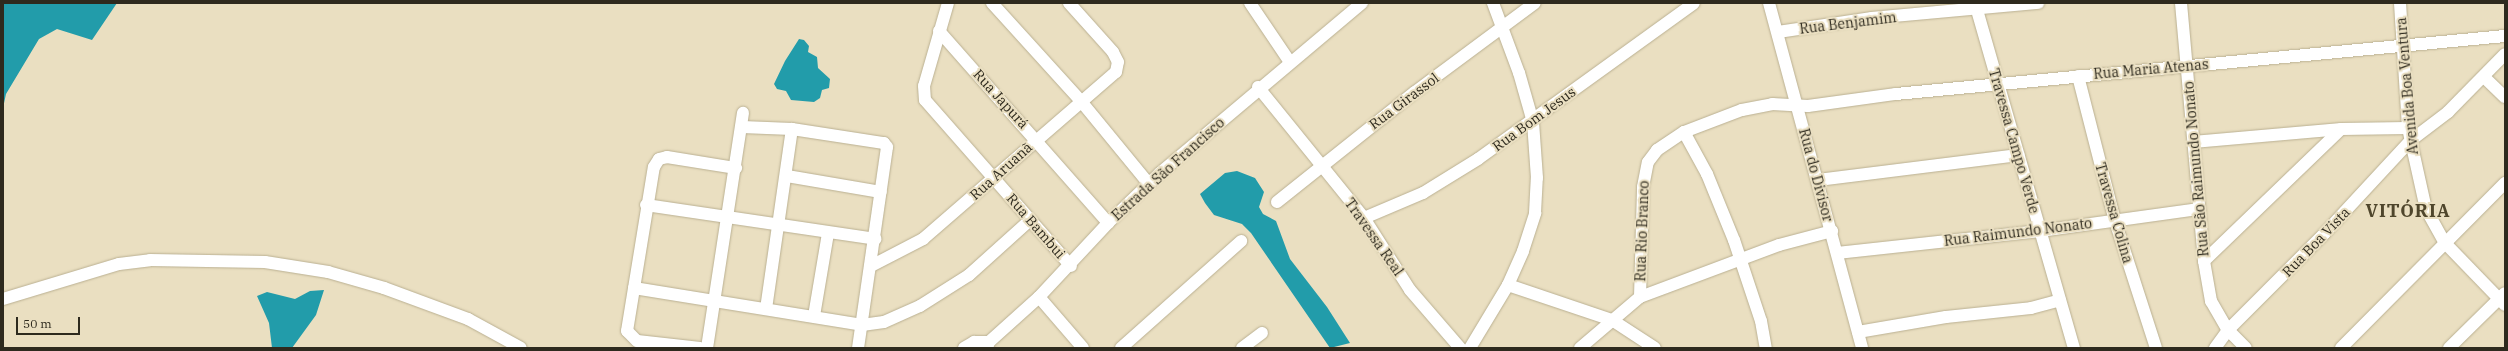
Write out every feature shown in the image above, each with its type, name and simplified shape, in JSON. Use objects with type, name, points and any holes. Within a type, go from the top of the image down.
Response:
[{"type":"street","name":"Rua Bambui","points":[[948,3],[924,86],[925,100],[1071,266]]},
{"type":"street","points":[[992,3],[1080,100],[1149,184]]},
{"type":"street","name":"Rua Aruanã","points":[[870,266],[923,239],[1080,100],[1114,75],[1118,62],[1069,3]]},
{"type":"street","points":[[1250,3],[1290,62]]},
{"type":"street","name":"Estrada São Francisco","points":[[988,345],[1071,266],[1108,223],[1149,184],[1258,87],[1362,3]]},
{"type":"street","points":[[1470,348],[1508,285],[1523,251],[1535,213],[1537,178],[1533,122],[1493,3]]},
{"type":"street","name":"Rua Girassol","points":[[1277,202],[1320,165],[1535,3]]},
{"type":"street","name":"Rua Bom Jesus","points":[[1364,218],[1423,193],[1478,159],[1533,122],[1694,3]]},
{"type":"street","name":"Rua do Divisor","points":[[1769,3],[1832,231],[1862,348]]},
{"type":"street","name":"Rua Benjamim","points":[[1778,32],[1872,18],[1976,6],[2038,3]]},
{"type":"street","name":"Rua São Raimundo Nonato","points":[[2181,3],[2188,65],[2193,142],[2204,261],[2210,301],[2228,330]]},
{"type":"street","name":"Avenida Boa Ventura","points":[[2400,3],[2408,128],[2426,209],[2446,243],[2503,299]]},
{"type":"street","name":"Travessa Campo Verde","points":[[1976,6],[2074,348]]},
{"type":"street","name":"Rua Japurá","points":[[939,31],[1036,139],[1108,223]]},
{"type":"street","name":"Rua Maria Atenas","points":[[1797,105],[2188,65],[2404,47],[2505,36]]},
{"type":"street","name":"Rua Boa Vista","points":[[2215,348],[2228,330],[2324,234],[2410,141],[2448,112],[2505,54]]},
{"type":"street","name":"Travessa Colina","points":[[2078,76],[2114,221],[2156,348]]},
{"type":"street","points":[[2484,77],[2505,97]]},
{"type":"street","name":"Travessa Real","points":[[1258,87],[1364,218],[1410,290],[1460,348]]},
{"type":"street","name":"Rua Rio Branco","points":[[1640,297],[1644,174],[1648,162],[1657,150],[1684,132],[1742,110],[1772,104],[1797,105]]},
{"type":"street","points":[[707,348],[716,302],[743,113]]},
{"type":"street","points":[[742,127],[792,129],[884,143],[887,147],[858,348]]},
{"type":"street","points":[[2193,142],[2341,129],[2408,128]]},
{"type":"street","points":[[766,309],[780,225],[792,129]]},
{"type":"street","points":[[2204,261],[2341,129]]},
{"type":"street","points":[[1684,132],[1707,174],[1741,260],[1760,321],[1766,348]]},
{"type":"street","points":[[1818,180],[2018,155]]},
{"type":"street","points":[[700,348],[637,341],[627,331],[646,205],[656,162],[663,157],[736,168]]},
{"type":"street","points":[[787,176],[881,192]]},
{"type":"street","points":[[2341,348],[2505,183]]},
{"type":"street","points":[[646,205],[828,233],[875,238]]},
{"type":"street","name":"Rua Raimundo Nonato","points":[[1837,253],[2040,231],[2199,209]]},
{"type":"street","points":[[634,288],[862,324],[884,322],[902,315],[942,293],[969,275],[1030,220]]},
{"type":"street","points":[[1580,348],[1640,297],[1778,245],[1832,231]]},
{"type":"street","points":[[814,316],[828,233]]},
{"type":"street","points":[[1121,348],[1241,241]]},
{"type":"street","points":[[3,299],[119,264],[150,260],[265,262],[328,272],[384,288],[468,319],[521,348]]},
{"type":"street","points":[[1508,285],[1612,320],[1655,348]]},
{"type":"street","points":[[1039,297],[1083,348]]},
{"type":"street","points":[[2449,348],[2503,299]]},
{"type":"street","points":[[1858,332],[1946,317],[2031,308],[2060,300]]},
{"type":"street","points":[[2228,330],[2246,348]]},
{"type":"street","points":[[1242,348],[1262,333]]},
{"type":"street","points":[[964,348],[974,342],[988,345]]},
{"type":"water","points":[[3,3],[117,3],[92,40],[57,29],[39,39],[6,94],[3,108]]},
{"type":"water","points":[[799,39],[804,40],[809,46],[808,52],[817,57],[818,68],[830,79],[829,88],[822,90],[820,98],[814,102],[791,100],[786,91],[777,89],[774,84],[785,61]]},
{"type":"water","points":[[1237,171],[1255,178],[1264,192],[1259,207],[1263,214],[1276,221],[1290,259],[1327,307],[1350,343],[1330,348],[1251,233],[1242,224],[1214,215],[1205,203],[1200,194],[1225,173]]},
{"type":"water","points":[[324,290],[316,315],[292,348],[272,348],[269,323],[257,296],[267,292],[295,299],[310,291]]},
{"type":"district","name":"VITÓRIA","points":[[2408,211]]}]
